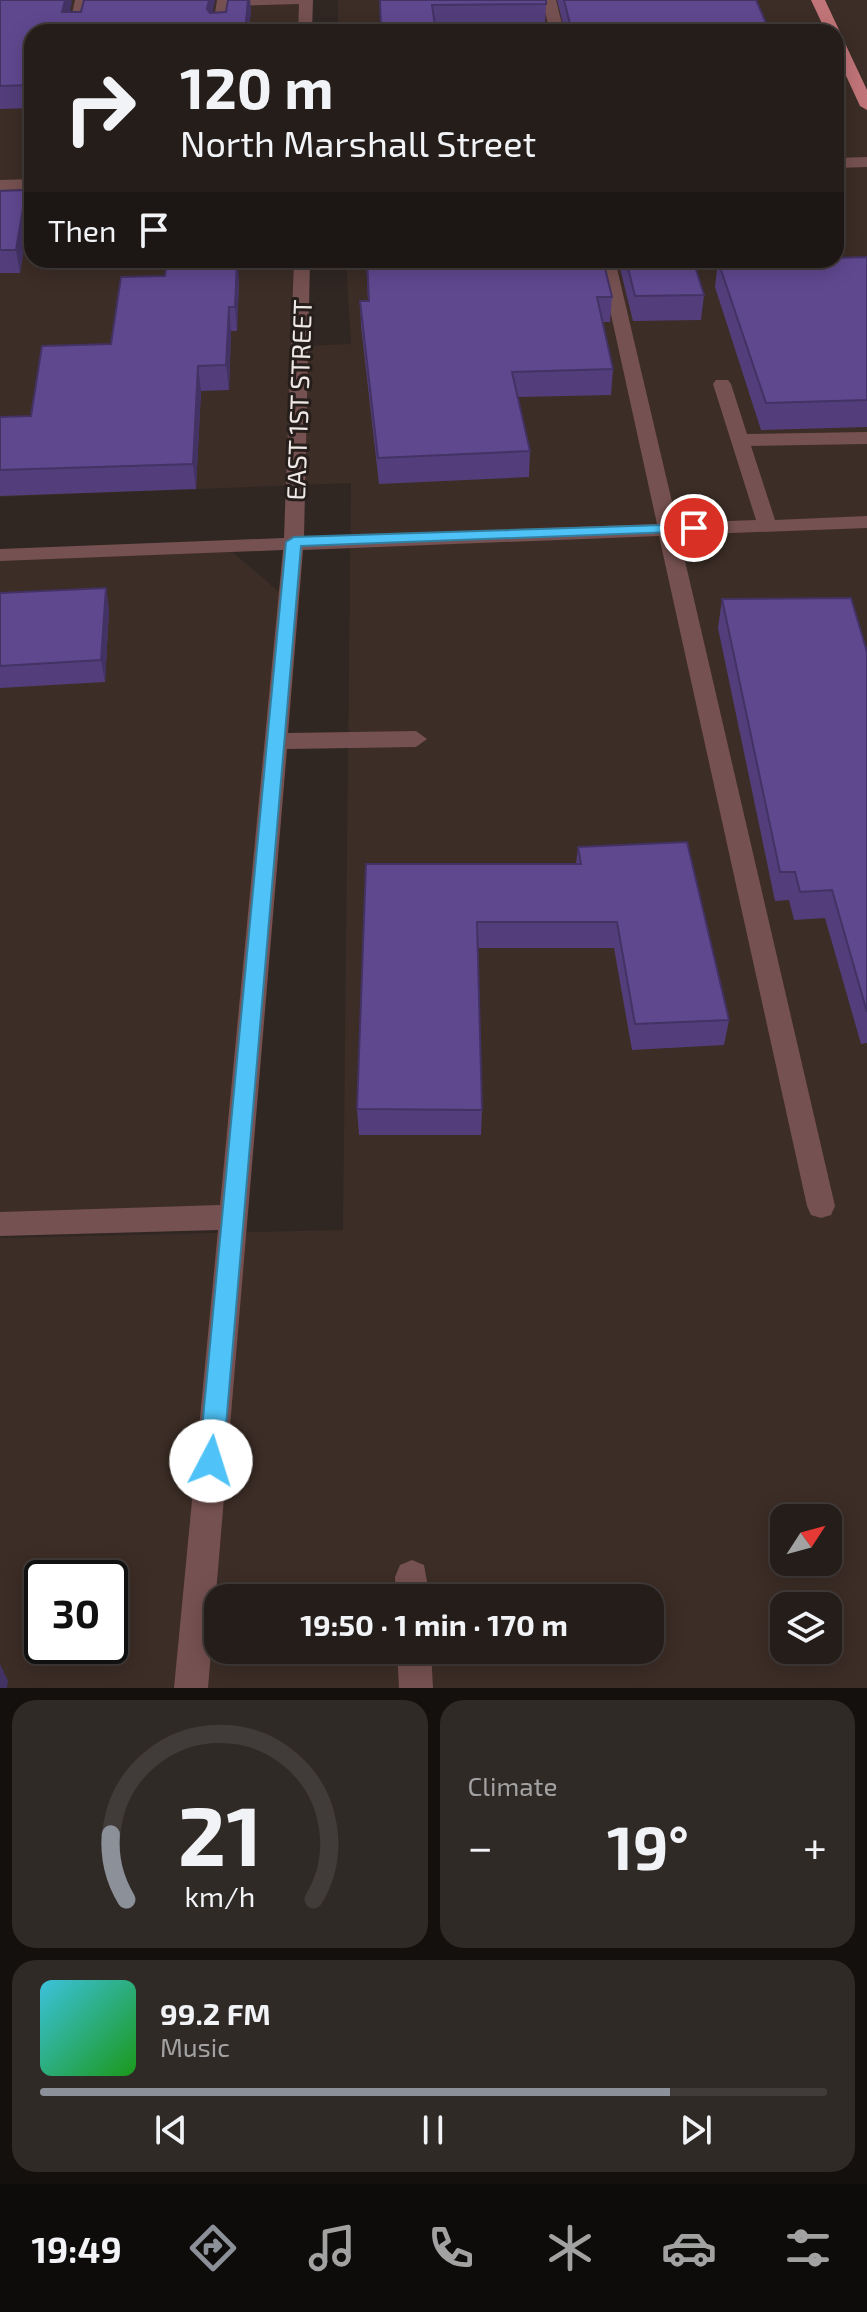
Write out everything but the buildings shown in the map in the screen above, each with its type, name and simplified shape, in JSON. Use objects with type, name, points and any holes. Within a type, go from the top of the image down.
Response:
[{"type":"main road","points":[[818,0],[829,24]]},
{"type":"main road","points":[[844,56],[867,106]]},
{"type":"street","points":[[77,24],[82,0]]},
{"type":"street","points":[[220,24],[222,2],[304,0],[305,24]]},
{"type":"street","points":[[549,0],[555,24]]},
{"type":"street","points":[[844,163],[867,162]]},
{"type":"street","points":[[0,185],[24,184]]},
{"type":"street","name":"EAST 1ST STREET","points":[[191,1688],[294,542],[302,268]]},
{"type":"street","points":[[609,268],[821,1206]]},
{"type":"street","points":[[722,384],[767,525]]},
{"type":"street","points":[[742,440],[867,438]]},
{"type":"street","points":[[0,555],[867,522]]},
{"type":"street","points":[[276,741],[416,739]]},
{"type":"street","points":[[0,1224],[233,1217]]},
{"type":"street","points":[[415,1664],[416,1688]]},
{"type":"shaded area","points":[[0,0],[306,0],[305,24],[24,24],[24,268],[302,268],[300,346],[351,344],[346,268],[844,268],[844,24],[338,24],[338,0],[867,0],[867,1688],[0,1688],[0,1238],[343,1230],[351,483],[0,497]]},
{"type":"shaded area","points":[[224,545],[289,600],[233,1217],[0,1220],[0,555]]},
{"type":"route","points":[[211,1461],[294,542],[694,528]]}]
